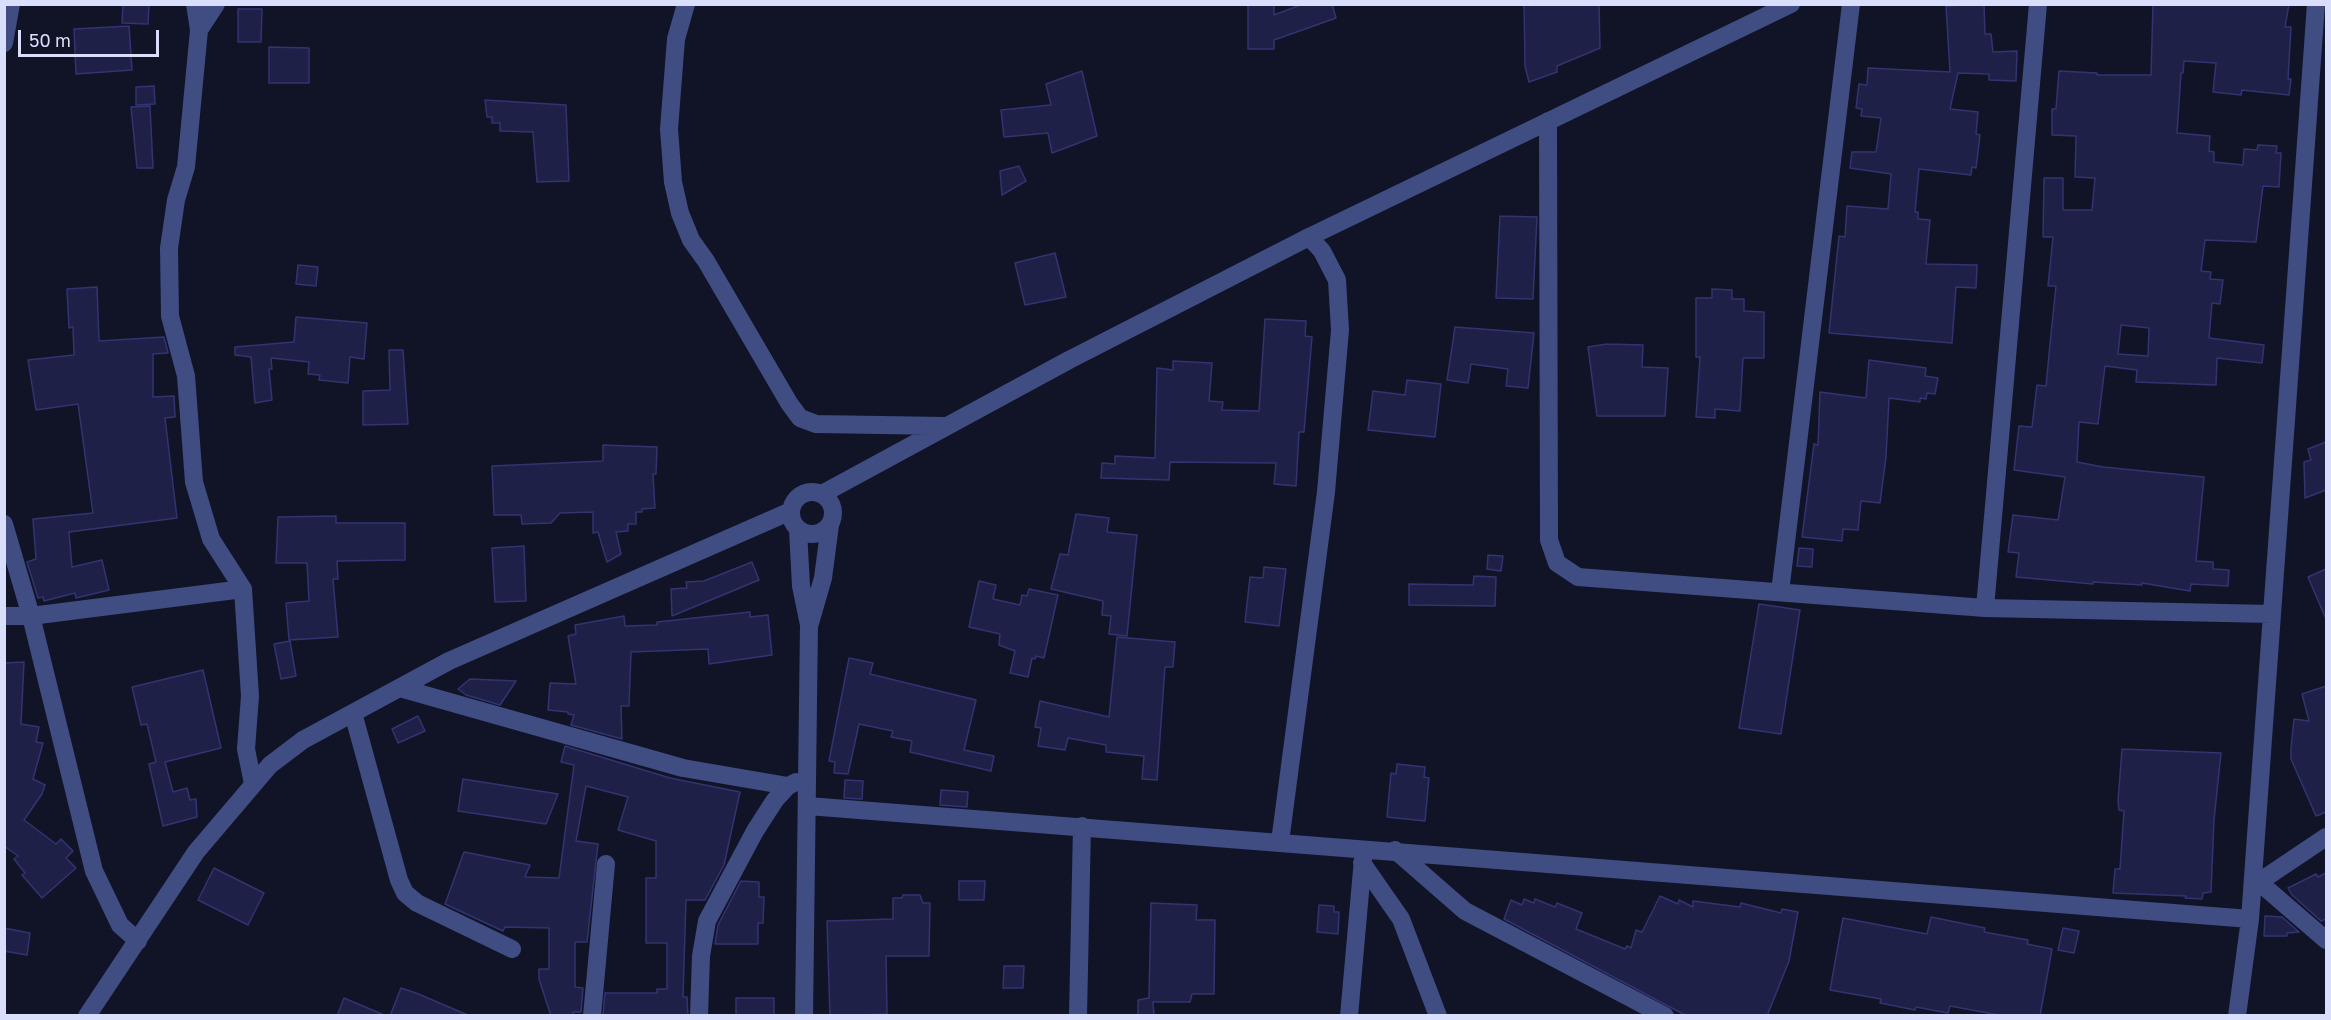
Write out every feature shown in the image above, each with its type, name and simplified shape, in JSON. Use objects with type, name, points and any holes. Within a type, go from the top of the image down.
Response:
[{"type":"street","points":[[4,43],[11,4]]},
{"type":"street","points":[[686,4],[676,39],[669,129],[673,182],[680,213],[691,240],[706,261],[789,403],[801,418],[816,424],[947,426]]},
{"type":"street","points":[[822,494],[1069,360],[1309,237],[1791,4]]},
{"type":"street","points":[[1780,592],[1851,4]]},
{"type":"street","points":[[1985,608],[2038,4]]},
{"type":"street","points":[[2237,1016],[2256,880],[2272,614],[2316,4]]},
{"type":"street","points":[[209,6],[200,30],[186,167],[176,200],[169,248],[170,316],[186,376],[194,482],[211,539],[243,589],[250,696],[246,749],[253,784]]},
{"type":"street","points":[[1548,121],[1550,540],[1557,562],[1578,577],[1985,608],[2272,614]]},
{"type":"street","points":[[1280,842],[1326,492],[1340,330],[1337,279],[1322,251],[1309,237]]},
{"type":"street","points":[[804,1016],[809,625],[801,586],[798,530],[791,518],[791,511],[793,504],[802,494],[815,492],[828,498],[834,511],[823,578],[809,625]]},
{"type":"street","points":[[87,1016],[196,852],[270,765],[303,740],[449,661],[791,511]]},
{"type":"street","points":[[4,524],[31,616],[94,871],[120,925],[138,941]]},
{"type":"street","points":[[798,530],[812,535],[825,531],[830,525]]},
{"type":"street","points":[[4,616],[31,616],[243,589]]},
{"type":"street","points":[[400,688],[683,768],[788,786]]},
{"type":"street","points":[[353,713],[399,880],[405,893],[417,903],[512,949]]},
{"type":"street","points":[[699,1016],[701,956],[707,921],[755,831],[788,786],[808,777]]},
{"type":"street","points":[[808,806],[1280,842],[1363,856],[1395,850],[2250,919]]},
{"type":"street","points":[[1078,1016],[1082,826]]},
{"type":"street","points":[[2256,880],[2326,837]]},
{"type":"street","points":[[1395,850],[1465,911],[1665,1015]]},
{"type":"street","points":[[1349,1016],[1363,856]]},
{"type":"street","points":[[1363,856],[1401,919],[1437,1016]]},
{"type":"street","points":[[592,1016],[606,864]]},
{"type":"street","points":[[2256,880],[2326,940]]},
{"type":"building","points":[[123,4],[149,4],[148,24],[122,23]]},
{"type":"building","points":[[1248,4],[1274,4],[1274,15],[1303,4],[1332,4],[1336,18],[1274,40],[1274,49],[1248,49]]},
{"type":"building","points":[[1524,4],[1599,4],[1600,48],[1557,66],[1557,72],[1529,82],[1525,66]]},
{"type":"building","points":[[1984,4],[1985,34],[1991,34],[1993,52],[2017,51],[2016,81],[1989,80],[1989,74],[1958,73],[1950,109],[1978,112],[1976,134],[1980,135],[1976,168],[1972,167],[1971,175],[1919,169],[1915,212],[1918,212],[1918,219],[1930,220],[1926,264],[1977,265],[1976,288],[1956,287],[1952,343],[1829,333],[1839,236],[1845,237],[1847,206],[1888,209],[1891,174],[1850,168],[1852,152],[1876,152],[1881,118],[1861,116],[1862,109],[1856,108],[1859,84],[1867,85],[1868,68],[1950,72],[1946,6]]},
{"type":"building","points":[[2153,4],[2289,4],[2285,27],[2291,27],[2289,95],[2242,90],[2241,95],[2213,92],[2216,63],[2184,61],[2183,73],[2181,73],[2177,133],[2210,136],[2209,151],[2214,152],[2214,162],[2243,165],[2244,149],[2257,150],[2258,145],[2277,146],[2276,153],[2281,153],[2279,187],[2263,186],[2256,242],[2205,240],[2201,271],[2211,272],[2210,279],[2223,280],[2220,304],[2212,303],[2209,338],[2264,345],[2262,363],[2217,358],[2216,385],[2136,382],[2137,370],[2105,366],[2098,424],[2079,422],[2077,462],[2103,467],[2204,477],[2196,561],[2213,562],[2213,569],[2229,570],[2228,586],[2191,584],[2190,591],[2142,583],[2142,585],[2093,582],[2093,584],[2016,577],[2019,553],[2008,552],[2013,515],[2058,520],[2065,477],[2014,470],[2019,426],[2032,427],[2037,385],[2046,386],[2056,286],[2048,286],[2053,237],[2043,237],[2044,178],[2063,178],[2063,210],[2092,210],[2095,178],[2075,177],[2076,136],[2052,135],[2052,109],[2056,109],[2059,71],[2097,73],[2097,75],[2151,75]],"holes":[[[2121,325],[2149,328],[2148,356],[2118,354]]]},
{"type":"building","points":[[238,9],[262,9],[261,42],[238,42]]},
{"type":"building","points":[[129,26],[132,70],[76,74],[74,29]]},
{"type":"building","points":[[269,47],[309,48],[309,83],[269,83]]},
{"type":"building","points":[[1082,71],[1097,136],[1052,153],[1048,133],[1004,137],[1001,110],[1051,105],[1046,84]]},
{"type":"building","points":[[154,86],[155,104],[136,105],[136,87]]},
{"type":"building","points":[[485,100],[566,105],[569,181],[537,182],[533,132],[500,131],[500,123],[492,123],[492,117],[487,117]]},
{"type":"building","points":[[150,106],[153,168],[137,168],[131,107]]},
{"type":"building","points":[[1019,166],[1026,181],[1002,195],[1000,171]]},
{"type":"building","points":[[1500,216],[1537,217],[1533,299],[1496,298]]},
{"type":"building","points":[[1055,253],[1066,297],[1025,305],[1015,263]]},
{"type":"building","points":[[298,265],[318,267],[316,286],[296,284]]},
{"type":"building","points":[[97,287],[99,341],[164,337],[168,353],[153,354],[153,397],[174,396],[175,417],[165,418],[177,518],[69,532],[72,567],[102,560],[109,590],[76,598],[75,593],[44,601],[43,597],[38,598],[27,562],[36,559],[33,519],[93,513],[78,404],[36,410],[28,360],[74,355],[73,327],[69,328],[67,289]]},
{"type":"building","points":[[1712,289],[1732,290],[1732,299],[1744,299],[1744,311],[1764,312],[1764,358],[1743,358],[1740,411],[1715,409],[1715,418],[1696,417],[1700,357],[1696,357],[1696,298],[1712,298]]},
{"type":"building","points":[[296,317],[367,323],[364,359],[350,357],[348,383],[319,380],[320,375],[308,374],[309,362],[271,358],[272,369],[269,369],[272,400],[255,403],[251,357],[235,355],[235,347],[294,342]]},
{"type":"building","points":[[1265,319],[1306,321],[1305,336],[1312,337],[1304,432],[1299,432],[1296,486],[1274,484],[1276,463],[1170,462],[1169,480],[1101,478],[1102,463],[1115,464],[1115,456],[1155,458],[1157,368],[1173,370],[1173,361],[1212,363],[1209,401],[1223,402],[1222,410],[1259,411]]},
{"type":"building","points":[[1455,327],[1534,333],[1528,388],[1506,386],[1508,369],[1471,364],[1468,383],[1447,380]]},
{"type":"building","points":[[1607,344],[1643,345],[1642,367],[1668,368],[1665,416],[1597,416],[1588,347]]},
{"type":"building","points":[[389,350],[403,350],[408,424],[363,425],[363,391],[390,390]]},
{"type":"building","points":[[1869,360],[1926,368],[1925,376],[1938,378],[1935,394],[1927,393],[1926,399],[1920,398],[1920,402],[1889,398],[1886,457],[1880,503],[1861,501],[1858,530],[1843,529],[1842,541],[1802,537],[1814,444],[1818,445],[1820,392],[1866,398]]},
{"type":"building","points":[[1407,380],[1441,384],[1435,437],[1368,430],[1373,391],[1405,395]]},
{"type":"building","points":[[2326,442],[2326,490],[2305,498],[2304,462],[2311,460],[2308,449]]},
{"type":"building","points":[[603,445],[657,447],[656,474],[653,474],[655,508],[636,512],[636,524],[628,524],[628,531],[616,532],[621,554],[607,562],[598,532],[593,533],[593,512],[560,513],[551,523],[522,524],[521,515],[494,515],[492,466],[603,461]]},
{"type":"building","points":[[1076,514],[1109,518],[1107,532],[1137,535],[1127,636],[1109,634],[1111,616],[1102,615],[1103,601],[1051,589],[1060,554],[1068,555]]},
{"type":"building","points":[[336,516],[336,523],[405,523],[405,560],[337,561],[338,579],[333,579],[338,637],[289,640],[286,603],[309,601],[307,563],[276,563],[278,517]]},
{"type":"building","points":[[524,546],[526,601],[495,602],[492,548]]},
{"type":"building","points":[[1799,548],[1813,549],[1812,567],[1797,566]]},
{"type":"building","points":[[1488,555],[1503,556],[1501,571],[1487,569]]},
{"type":"building","points":[[752,562],[759,580],[672,616],[671,589],[687,588],[686,582],[704,581]]},
{"type":"building","points":[[1264,567],[1286,569],[1279,626],[1245,622],[1250,577],[1263,578]]},
{"type":"building","points":[[2326,569],[2326,619],[2308,577]]},
{"type":"building","points":[[1474,576],[1496,577],[1495,606],[1409,605],[1409,584],[1473,585]]},
{"type":"building","points":[[979,581],[996,585],[993,599],[1020,605],[1022,595],[1027,596],[1029,589],[1058,595],[1044,658],[1036,656],[1035,659],[1032,658],[1028,677],[1010,673],[1015,651],[999,645],[1000,634],[969,627]]},
{"type":"building","points":[[1759,604],[1800,610],[1781,734],[1739,728]]},
{"type":"building","points":[[750,612],[750,617],[768,615],[772,655],[709,664],[708,649],[631,652],[629,706],[621,706],[622,739],[571,725],[574,715],[568,712],[548,710],[550,683],[576,684],[568,636],[576,634],[575,625],[624,616],[625,626],[657,625],[657,622]]},
{"type":"building","points":[[1117,637],[1175,642],[1173,667],[1165,667],[1157,780],[1142,779],[1144,756],[1106,752],[1106,745],[1068,738],[1065,750],[1038,746],[1041,728],[1035,727],[1040,701],[1109,717]]},
{"type":"building","points":[[290,641],[296,676],[281,679],[274,644]]},
{"type":"building","points":[[849,658],[873,663],[870,674],[976,700],[964,750],[994,756],[991,771],[910,752],[912,741],[891,737],[893,731],[859,724],[848,774],[834,773],[835,762],[829,761]]},
{"type":"building","points":[[24,662],[21,724],[39,727],[36,742],[43,743],[33,779],[45,785],[42,794],[24,820],[56,844],[61,839],[73,851],[66,858],[76,868],[42,898],[22,875],[25,873],[14,859],[18,856],[4,846],[4,663]]},
{"type":"building","points":[[203,670],[221,748],[165,762],[173,792],[187,788],[190,800],[196,799],[197,817],[163,826],[149,764],[156,762],[147,724],[141,725],[132,687]]},
{"type":"building","points":[[470,679],[516,681],[500,705],[466,695],[458,689]]},
{"type":"building","points":[[2326,686],[2326,812],[2316,816],[2291,759],[2291,748],[2294,719],[2309,721],[2302,694]]},
{"type":"building","points":[[418,716],[425,731],[398,743],[392,729]]},
{"type":"building","points":[[565,746],[670,778],[740,792],[724,865],[705,900],[686,900],[683,997],[687,997],[688,1016],[603,1016],[605,993],[657,993],[657,989],[667,989],[667,943],[646,943],[646,878],[656,878],[656,841],[618,830],[628,797],[586,786],[576,841],[598,844],[587,942],[575,942],[575,987],[583,988],[581,1012],[573,1012],[573,1016],[551,1016],[539,979],[539,969],[549,969],[549,928],[505,927],[503,931],[445,904],[464,852],[530,865],[525,877],[559,878],[574,765],[561,762]]},
{"type":"building","points":[[2122,749],[2221,753],[2214,820],[2211,892],[2203,893],[2202,899],[2185,898],[2186,896],[2113,893],[2115,869],[2120,869],[2124,811],[2119,810],[2118,801]]},
{"type":"building","points":[[1397,764],[1425,767],[1424,777],[1429,778],[1425,821],[1387,817],[1391,773],[1396,774]]},
{"type":"building","points":[[463,779],[558,794],[546,824],[458,811]]},
{"type":"building","points":[[845,780],[863,781],[862,799],[844,798]]},
{"type":"building","points":[[941,790],[968,792],[967,807],[940,805]]},
{"type":"building","points":[[214,868],[264,893],[248,925],[198,900]]},
{"type":"building","points":[[2326,873],[2326,919],[2321,921],[2292,895],[2288,888],[2316,874],[2318,877]]},
{"type":"building","points":[[741,881],[759,882],[759,897],[764,897],[763,923],[758,923],[758,944],[715,944],[718,925]]},
{"type":"building","points":[[959,881],[985,881],[984,900],[959,900]]},
{"type":"building","points":[[903,895],[920,895],[923,903],[930,903],[929,956],[886,956],[887,1014],[830,1016],[827,921],[893,919],[893,898],[902,898]]},
{"type":"building","points":[[1660,896],[1678,904],[1679,900],[1693,907],[1693,901],[1740,907],[1741,903],[1781,913],[1782,909],[1798,912],[1789,961],[1767,1016],[1687,1016],[1504,919],[1511,900],[1522,905],[1524,899],[1534,903],[1535,899],[1555,907],[1557,903],[1582,913],[1576,929],[1625,949],[1627,946],[1631,948],[1636,930],[1642,932]]},
{"type":"building","points":[[1151,903],[1197,905],[1196,920],[1215,920],[1214,994],[1192,994],[1190,1002],[1153,1002],[1154,1016],[1138,1016],[1138,1000],[1149,998]]},
{"type":"building","points":[[1319,905],[1334,906],[1334,912],[1339,912],[1338,934],[1317,932]]},
{"type":"building","points":[[2265,916],[2282,917],[2299,932],[2287,933],[2287,936],[2264,936]]},
{"type":"building","points":[[1931,917],[1985,928],[1984,932],[2028,940],[2027,944],[2052,949],[2040,1016],[2004,1016],[1950,1006],[1948,1013],[1916,1007],[1915,1010],[1880,1003],[1881,999],[1830,990],[1843,918],[1927,934]]},
{"type":"building","points":[[4,928],[30,933],[27,955],[4,951]]},
{"type":"building","points":[[2063,928],[2079,931],[2074,953],[2058,950]]},
{"type":"building","points":[[1004,966],[1024,966],[1023,988],[1003,988]]},
{"type":"building","points":[[401,988],[416,993],[470,1016],[390,1016]]},
{"type":"building","points":[[344,998],[384,1015],[384,1016],[337,1016]]},
{"type":"building","points":[[736,998],[774,998],[774,1016],[736,1016]]}]
